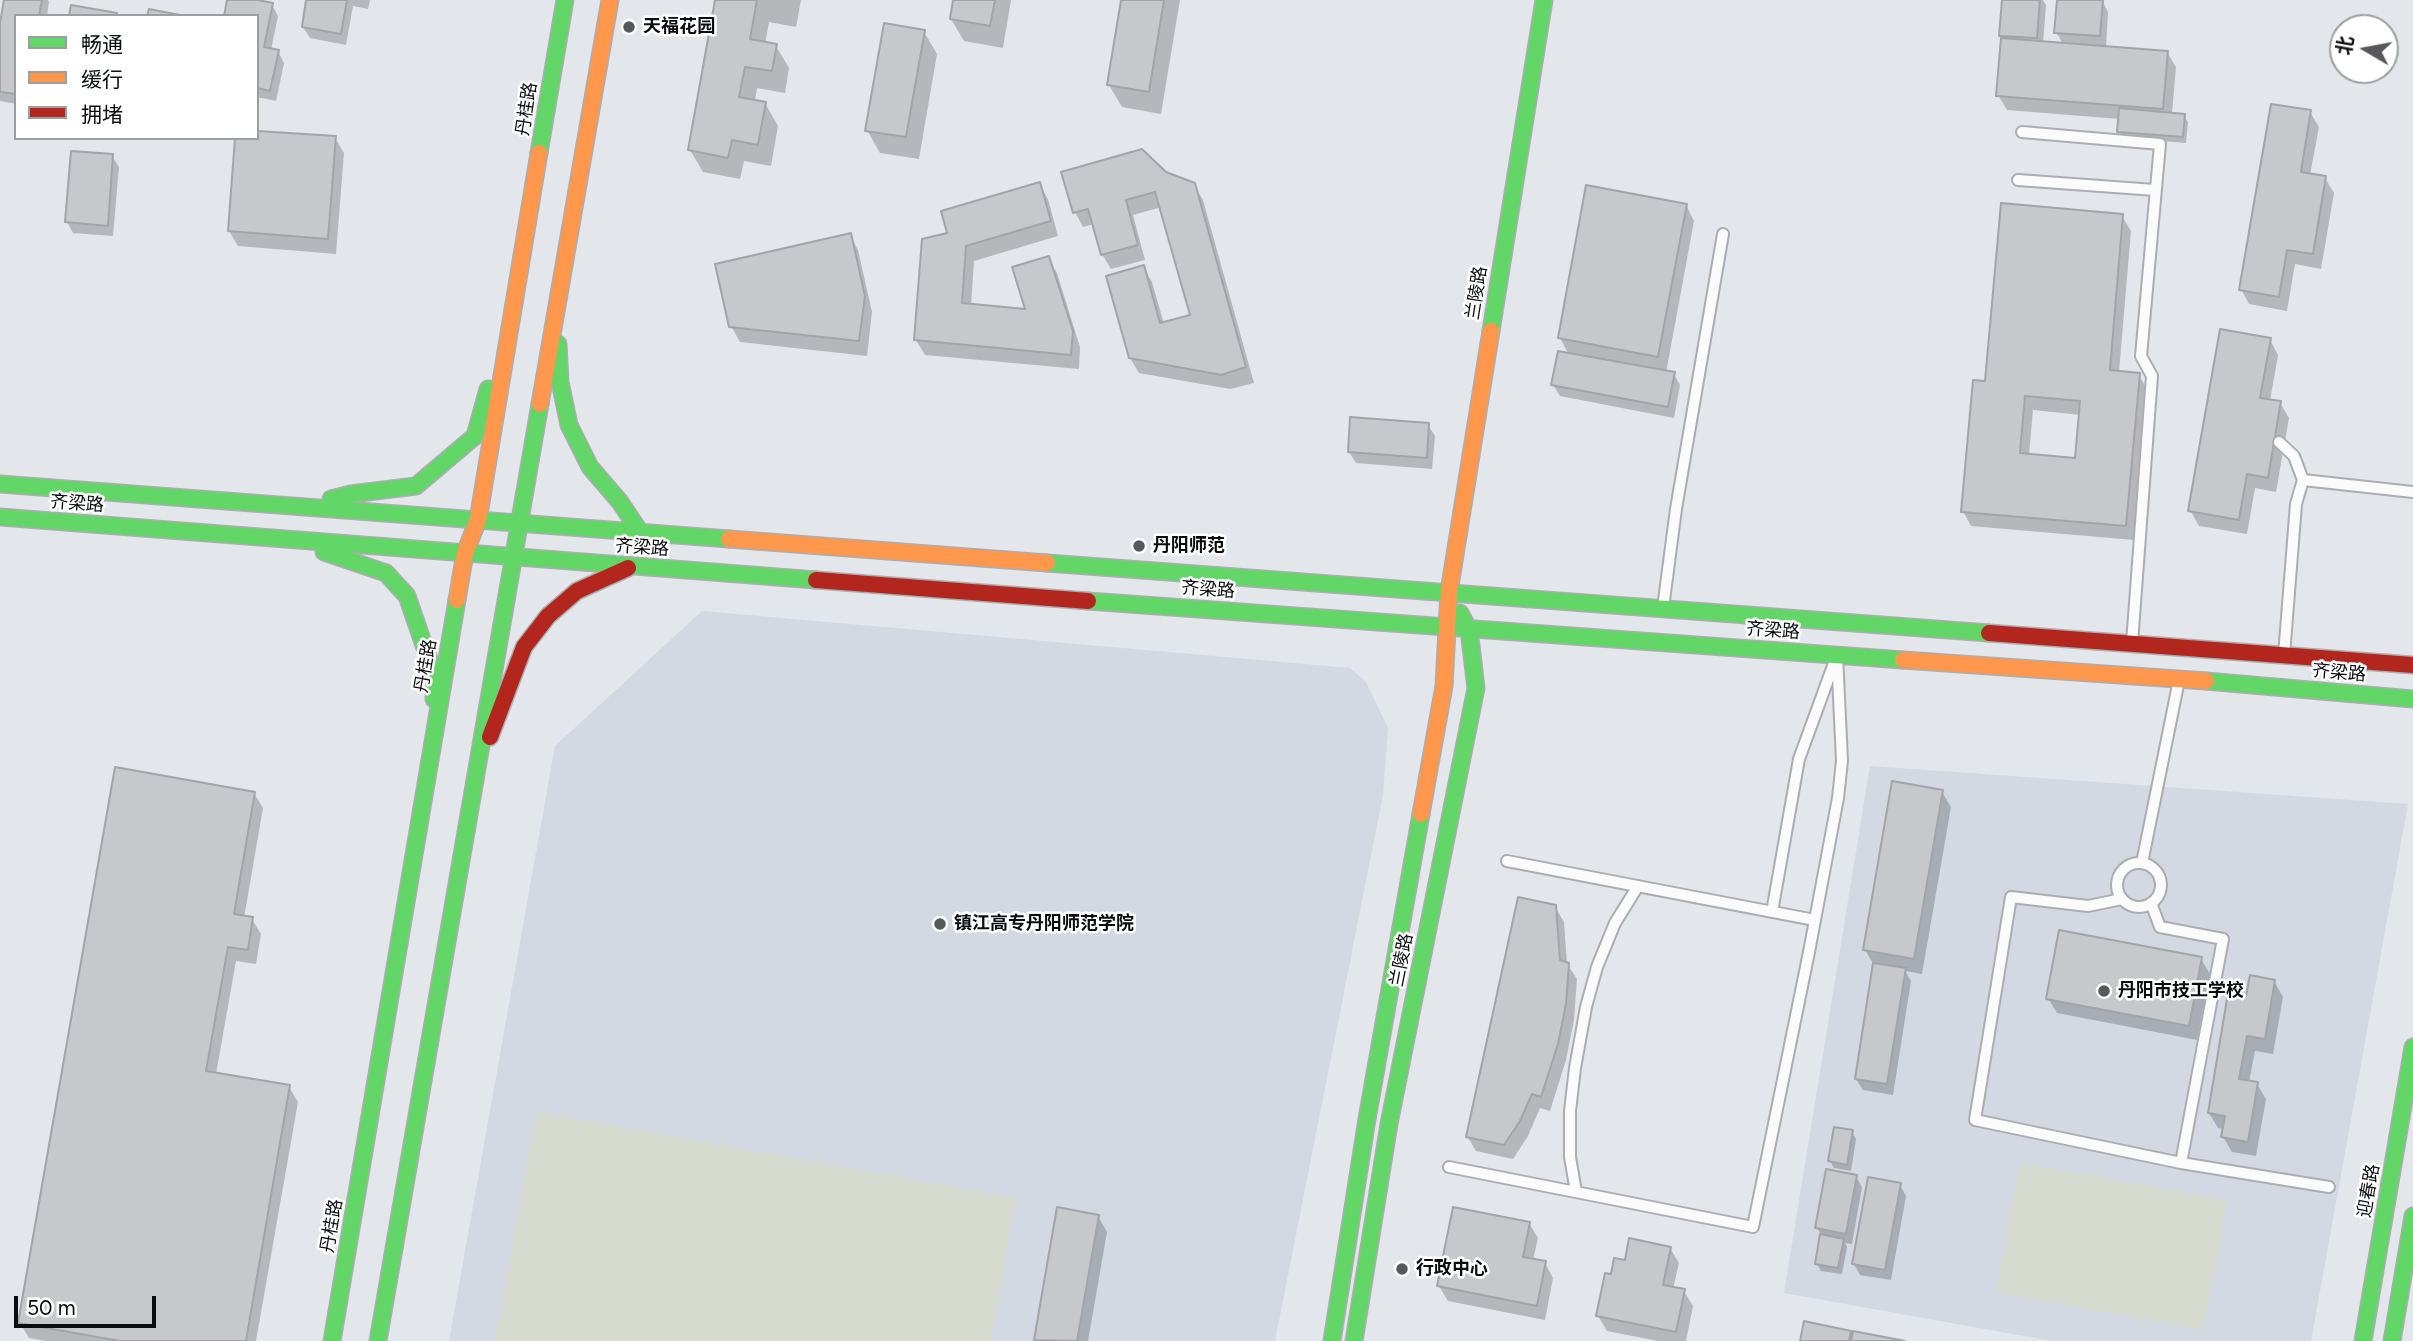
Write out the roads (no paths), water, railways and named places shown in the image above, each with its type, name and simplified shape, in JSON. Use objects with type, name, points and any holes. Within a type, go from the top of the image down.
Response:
[{"type":"main road","name":"丹桂路","points":[[332,1341],[465,553],[478,520],[565,0]]},
{"type":"main road","points":[[378,1341],[610,0]]},
{"type":"main road","name":"兰陵路","points":[[1332,1341],[1369,1107],[1444,686],[1449,592],[1544,0]]},
{"type":"main road","points":[[303,506],[351,494],[416,486],[475,436],[514,299]]},
{"type":"main road","points":[[556,303],[560,382],[569,425],[590,467],[620,502],[640,532]]},
{"type":"main road","name":"齐梁路","points":[[0,484],[2413,665]]},
{"type":"main road","name":"齐梁路","points":[[0,517],[1469,629],[2180,679],[2413,699]]},
{"type":"main road","points":[[292,540],[386,573],[407,596],[435,677],[433,744]]},
{"type":"main road","points":[[477,769],[524,647],[548,616],[577,591],[632,566]]},
{"type":"main road","name":"兰陵路","points":[[1354,1341],[1389,1124],[1476,688],[1469,629],[1449,592]]},
{"type":"main road","name":"迎春路","points":[[2363,1341],[2413,1047]]},
{"type":"main road","points":[[2392,1341],[2413,1216]]},
{"type":"lane","points":[[2022,132],[2160,144],[2141,356],[2152,376],[2132,643]]},
{"type":"lane","points":[[2018,180],[2155,190]]},
{"type":"lane","points":[[1663,608],[1676,509],[1723,234]]},
{"type":"lane","points":[[2280,442],[2294,456],[2303,480],[2296,504],[2284,655]]},
{"type":"lane","points":[[2303,480],[2413,492]]},
{"type":"lane","points":[[1772,912],[1799,760],[1836,655]]},
{"type":"lane","points":[[1449,1167],[1754,1227],[1839,798],[1842,761],[1836,655]]},
{"type":"lane","points":[[2142,863],[2180,679]]},
{"type":"lane","points":[[1507,861],[1815,920]]},
{"type":"lane","points":[[2142,863],[2152,867],[2159,875],[2161,885],[2158,896],[2141,907],[2130,905],[2122,899],[2117,890],[2118,879],[2123,870],[2132,864],[2142,863]]},
{"type":"lane","points":[[1576,1192],[1570,1157],[1570,1111],[1574,1068],[1586,1007],[1597,967],[1615,923],[1638,886]]},
{"type":"lane","points":[[2122,899],[2088,906],[2011,897],[1975,1121],[2181,1163],[2329,1187]]},
{"type":"lane","points":[[2151,903],[2160,927],[2223,939],[2181,1163]]},
{"type":"place","name":"天福花园","points":[[629,27]]},
{"type":"place","name":"丹阳师范","points":[[1139,546]]},
{"type":"place","name":"镇江高专丹阳师范学院","points":[[940,924]]},
{"type":"place","name":"丹阳市技工学校","points":[[2104,991]]},
{"type":"place","name":"行政中心","points":[[1402,1269]]}]
